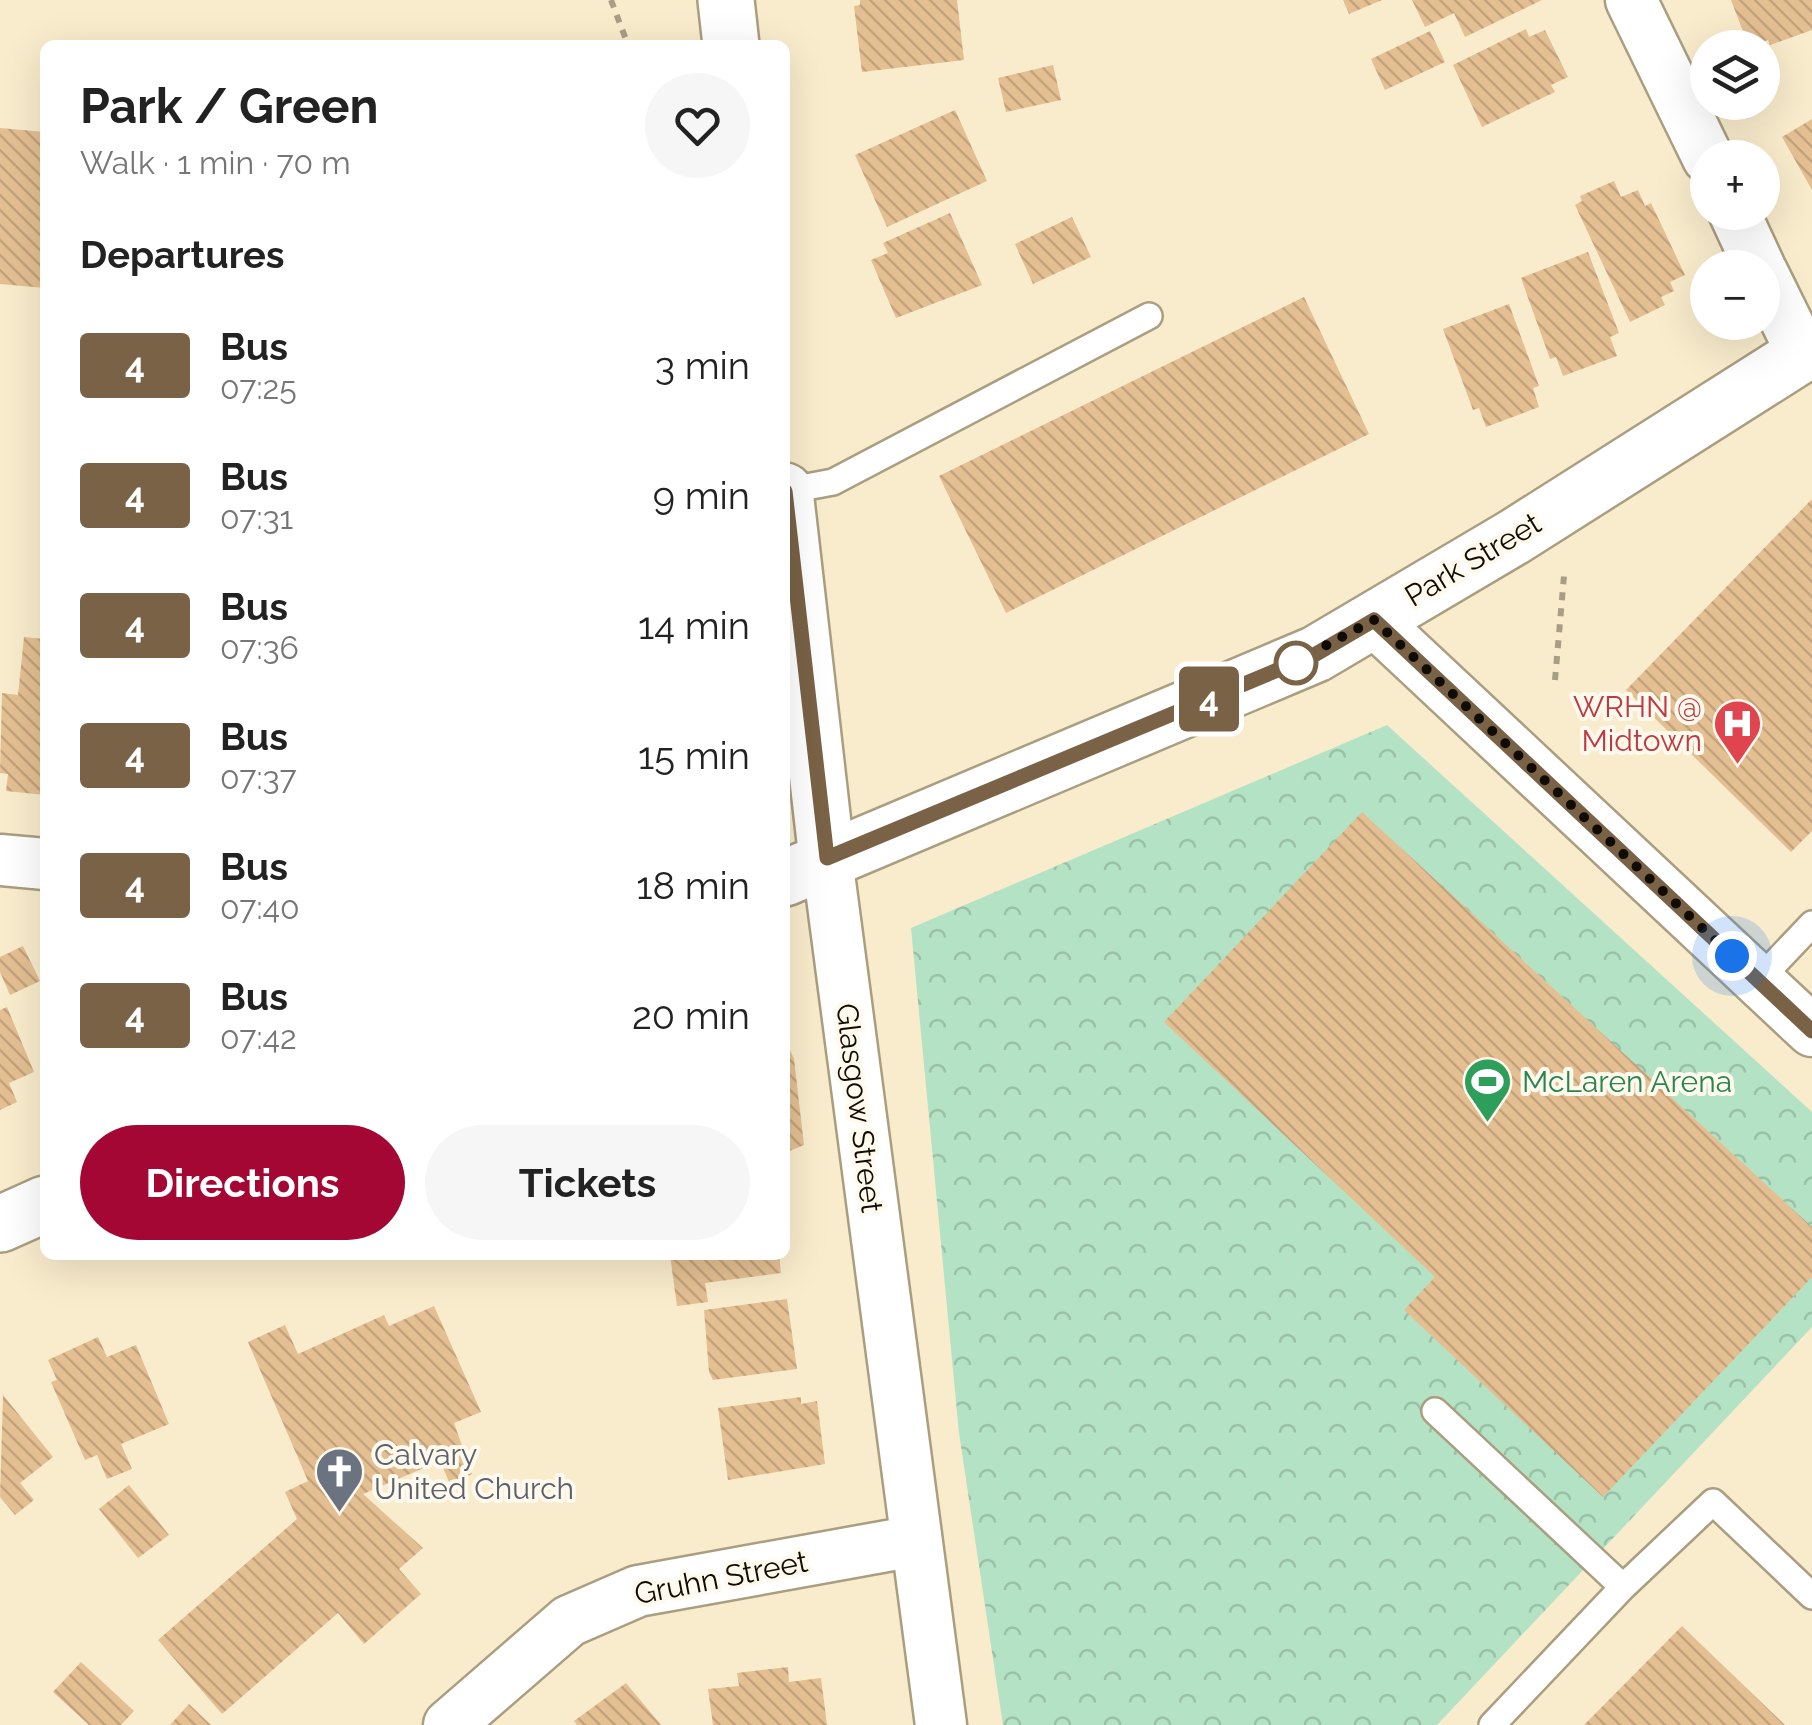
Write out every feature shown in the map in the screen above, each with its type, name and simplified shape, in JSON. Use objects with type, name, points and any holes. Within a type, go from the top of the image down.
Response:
[{"type":"street","points":[[726,0],[730,40]]},
{"type":"street","points":[[1631,0],[1699,140]]},
{"type":"street","points":[[1780,304],[1807,352]]},
{"type":"street","name":"Park Street","points":[[806,868],[1316,654],[1807,352]]},
{"type":"street","name":"Glasgow Street","points":[[790,581],[806,868],[941,1725]]},
{"type":"street","points":[[1374,620],[1812,1031]]},
{"type":"street","points":[[0,860],[40,864]]},
{"type":"street","points":[[0,1224],[40,1206]]},
{"type":"street","name":"Gruhn Street","points":[[450,1725],[569,1620],[638,1591],[915,1541]]},
{"type":"lane","points":[[790,490],[833,482],[1149,316]]},
{"type":"lane","points":[[1758,981],[1812,924]]},
{"type":"lane","points":[[1434,1411],[1623,1587]]},
{"type":"lane","points":[[1492,1725],[1623,1587],[1713,1502],[1812,1596]]},
{"type":"path","points":[[611,0],[626,40]]},
{"type":"path","points":[[1554,680],[1564,576]]},
{"type":"green space","points":[[1387,725],[1812,1112],[1812,1327],[1437,1725],[1003,1725],[959,1433],[911,928]]},
{"type":"building","points":[[860,0],[957,0],[964,60],[862,72],[854,6],[860,5]]},
{"type":"building","points":[[1343,0],[1382,0],[1349,14]]},
{"type":"building","points":[[1412,0],[1542,0],[1465,37],[1454,13],[1425,27]]},
{"type":"building","points":[[1731,0],[1812,0],[1812,30],[1780,41],[1780,30],[1742,30]]},
{"type":"building","points":[[1526,29],[1529,37],[1545,30],[1568,77],[1551,85],[1555,92],[1482,127],[1453,65]]},
{"type":"building","points":[[1430,31],[1445,62],[1385,90],[1371,59]]},
{"type":"building","points":[[1053,65],[1061,100],[1006,112],[998,78]]},
{"type":"building","points":[[955,110],[987,181],[887,227],[855,155]]},
{"type":"building","points":[[1812,119],[1812,190],[1782,137]]},
{"type":"building","points":[[0,128],[40,132],[40,288],[0,284]]},
{"type":"building","points":[[1614,181],[1621,197],[1638,190],[1645,206],[1651,203],[1685,275],[1670,282],[1674,291],[1661,297],[1665,305],[1630,322],[1575,205],[1582,201],[1580,196]]},
{"type":"building","points":[[950,213],[982,285],[896,318],[871,260],[888,253],[883,243]]},
{"type":"building","points":[[1072,217],[1091,257],[1033,284],[1015,244]]},
{"type":"building","points":[[1588,252],[1619,333],[1610,337],[1617,356],[1563,376],[1556,357],[1550,359],[1521,278]]},
{"type":"building","points":[[1304,297],[1369,434],[1006,613],[939,476]]},
{"type":"building","points":[[1509,304],[1539,386],[1533,388],[1539,407],[1486,427],[1479,408],[1473,410],[1443,329]]},
{"type":"building","points":[[1812,499],[1812,831],[1791,852],[1626,690]]},
{"type":"building","points":[[24,637],[40,639],[40,794],[6,791],[8,774],[0,773],[2,693],[18,695]]},
{"type":"building","name":"McLaren Arena","points":[[1362,812],[1812,1227],[1812,1277],[1603,1497],[1404,1310],[1435,1277],[1164,1022]]},
{"type":"building","points":[[23,946],[40,981],[10,995],[0,972],[0,957]]},
{"type":"building","points":[[7,1007],[34,1072],[9,1083],[17,1102],[0,1110],[0,1010]]},
{"type":"building","points":[[790,1050],[794,1059],[804,1145],[790,1151]]},
{"type":"building","points":[[671,1260],[780,1260],[781,1273],[705,1283],[708,1302],[677,1306]]},
{"type":"building","points":[[787,1299],[797,1369],[713,1380],[704,1310]]},
{"type":"building","name":"Calvary United Church","points":[[434,1306],[481,1412],[454,1423],[472,1474],[450,1484],[440,1461],[363,1494],[423,1548],[399,1569],[421,1594],[364,1644],[338,1613],[222,1714],[158,1640],[297,1519],[285,1492],[308,1481],[248,1342],[285,1325],[298,1354],[384,1315],[389,1326]]},
{"type":"building","points":[[98,1337],[107,1357],[136,1345],[169,1424],[121,1444],[132,1469],[107,1479],[97,1455],[85,1460],[51,1382],[57,1380],[48,1360]]},
{"type":"building","points":[[3,1395],[53,1457],[20,1483],[34,1500],[15,1515],[0,1497]]},
{"type":"building","points":[[801,1397],[801,1404],[817,1401],[825,1464],[728,1480],[718,1408]]},
{"type":"building","points":[[129,1485],[169,1535],[138,1558],[99,1509]]},
{"type":"building","points":[[1682,1626],[1785,1725],[1584,1725]]},
{"type":"building","points":[[81,1662],[134,1711],[121,1725],[89,1725],[53,1692]]},
{"type":"building","points":[[788,1667],[789,1682],[821,1678],[827,1725],[713,1725],[708,1689],[739,1686],[737,1673]]},
{"type":"building","points":[[626,1683],[661,1725],[577,1725],[574,1721]]},
{"type":"building","points":[[189,1704],[211,1725],[170,1725]]},
{"type":"bus line","name":"4","points":[[790,536],[827,858],[1316,654],[1374,620],[1812,1031]]},
{"type":"place","name":"WRHN @ Midtown","points":[[1737,766]]},
{"type":"place","name":"McLaren Arena","points":[[1487,1124]]},
{"type":"place","name":"Calvary United Church","points":[[339,1514]]},
{"type":"route","points":[[1296,663],[1287,666],[1374,620],[1732,956]]}]
